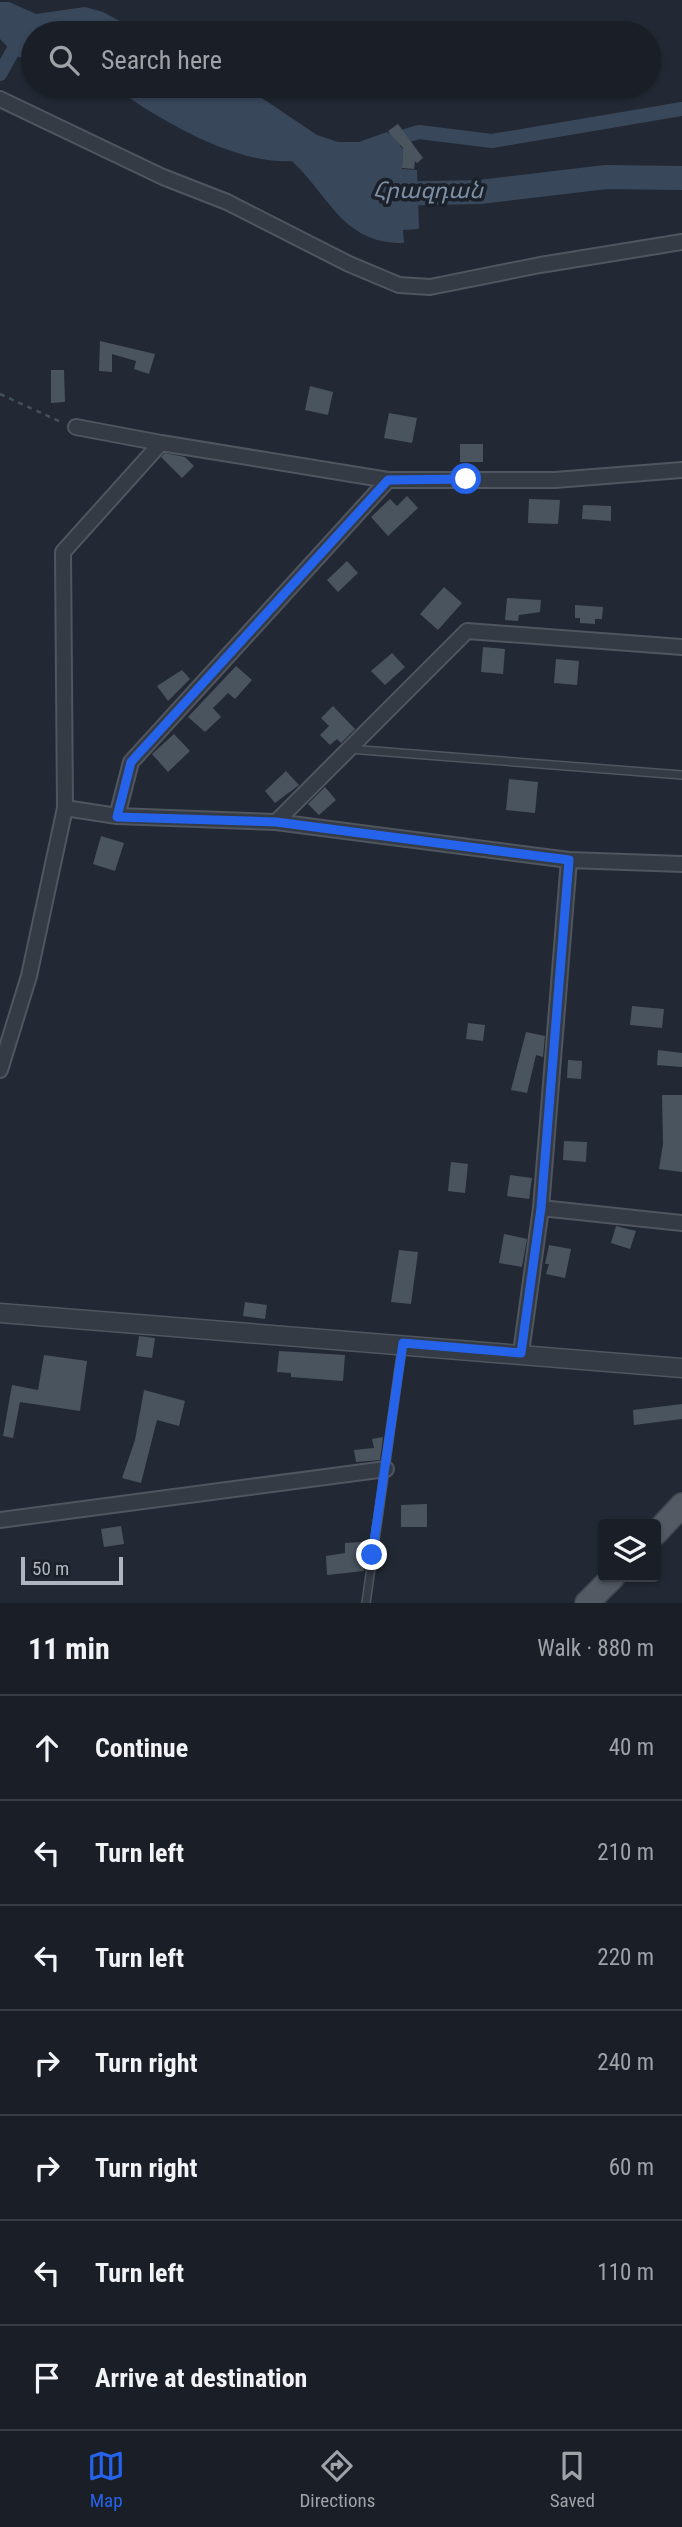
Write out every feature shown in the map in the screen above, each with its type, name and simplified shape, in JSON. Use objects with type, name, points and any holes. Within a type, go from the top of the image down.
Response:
[{"type":"main road","points":[[661,1527],[682,1504]]},
{"type":"main road","points":[[587,1603],[608,1582]]},
{"type":"street","points":[[0,99],[163,177],[227,202],[349,264],[399,285],[430,287],[540,265],[682,242]]},
{"type":"street","points":[[76,427],[388,480],[555,480],[682,470]]},
{"type":"street","points":[[0,1070],[29,976],[65,808],[63,552],[162,443]]},
{"type":"street","points":[[117,817],[131,762],[388,480]]},
{"type":"street","points":[[276,822],[467,631],[682,647]]},
{"type":"street","points":[[65,808],[117,817],[276,822],[569,860],[682,864]]},
{"type":"street","points":[[521,1353],[541,1208],[569,860]]},
{"type":"street","points":[[541,1208],[682,1223]]},
{"type":"street","points":[[0,1313],[403,1343],[682,1368]]},
{"type":"street","points":[[0,1520],[386,1469]]},
{"type":"lane","points":[[349,749],[682,775]]},
{"type":"lane","points":[[366,1603],[403,1343]]},
{"type":"path","points":[[0,394],[76,427]]},
{"type":"water","points":[[0,2],[9,2],[36,14],[85,7],[120,21],[21,21],[21,57],[16,56],[0,39]]},
{"type":"water","points":[[130,98],[262,98],[317,135],[338,142],[359,142],[387,132],[403,149],[402,169],[417,170],[419,229],[403,230],[404,243],[366,236],[340,216],[292,161],[246,156],[222,148]]},
{"type":"building","points":[[398,124],[423,158],[417,163],[415,161],[414,169],[402,168],[403,148],[388,131]]},
{"type":"building","points":[[100,341],[155,354],[149,374],[134,369],[136,361],[112,354],[112,372],[99,371]]},
{"type":"building","points":[[51,370],[64,370],[65,402],[51,403]]},
{"type":"building","points":[[310,386],[333,392],[328,415],[305,410]]},
{"type":"building","points":[[389,413],[417,418],[412,443],[384,438]]},
{"type":"building","points":[[460,444],[483,444],[483,462],[460,462]]},
{"type":"building","points":[[165,453],[185,457],[194,466],[182,478],[161,457]]},
{"type":"building","points":[[407,496],[418,508],[388,536],[371,517],[390,499],[397,506]]},
{"type":"building","points":[[529,499],[560,500],[558,524],[528,523]]},
{"type":"building","points":[[583,505],[611,506],[611,521],[582,519]]},
{"type":"building","points":[[347,561],[358,573],[338,592],[327,580]]},
{"type":"building","points":[[444,587],[462,603],[438,630],[420,614]]},
{"type":"building","points":[[507,598],[541,600],[540,612],[519,615],[518,621],[505,620]]},
{"type":"building","points":[[575,605],[603,607],[602,619],[595,619],[595,624],[580,623],[580,618],[575,618]]},
{"type":"building","points":[[483,647],[505,649],[503,674],[481,672]]},
{"type":"building","points":[[392,653],[405,667],[385,685],[371,671]]},
{"type":"building","points":[[556,659],[579,661],[577,685],[554,683]]},
{"type":"building","points":[[236,666],[252,680],[235,699],[228,693],[213,708],[221,717],[205,732],[188,717]]},
{"type":"building","points":[[182,670],[190,679],[168,701],[157,686]]},
{"type":"building","points":[[333,706],[355,729],[341,743],[337,739],[330,745],[320,735],[329,726],[321,718]]},
{"type":"building","points":[[174,734],[190,751],[168,772],[152,754]]},
{"type":"building","points":[[286,771],[299,785],[275,803],[265,791]]},
{"type":"building","points":[[509,779],[538,782],[535,813],[506,810]]},
{"type":"building","points":[[325,787],[336,800],[319,815],[308,804]]},
{"type":"building","points":[[101,836],[124,843],[115,871],[93,864]]},
{"type":"building","points":[[632,1006],[664,1009],[662,1028],[630,1025]]},
{"type":"building","points":[[468,1023],[485,1025],[483,1041],[466,1039]]},
{"type":"building","points":[[526,1032],[545,1036],[543,1057],[536,1055],[527,1093],[511,1090]]},
{"type":"building","points":[[658,1050],[682,1053],[682,1067],[657,1065]]},
{"type":"building","points":[[568,1060],[582,1061],[581,1079],[567,1078]]},
{"type":"building","points":[[662,1095],[682,1095],[682,1172],[659,1169],[663,1144]]},
{"type":"building","points":[[564,1141],[587,1142],[586,1162],[563,1160]]},
{"type":"building","points":[[451,1162],[468,1164],[465,1193],[448,1191]]},
{"type":"building","points":[[510,1175],[532,1178],[529,1199],[507,1196]]},
{"type":"building","points":[[616,1226],[636,1231],[630,1249],[611,1243]]},
{"type":"building","points":[[504,1234],[527,1239],[522,1267],[499,1263]]},
{"type":"building","points":[[549,1245],[571,1249],[565,1278],[546,1274]]},
{"type":"building","points":[[399,1250],[418,1252],[411,1304],[391,1302]]},
{"type":"building","points":[[245,1302],[267,1305],[265,1319],[243,1316]]},
{"type":"building","points":[[139,1336],[155,1338],[152,1358],[136,1356]]},
{"type":"building","points":[[279,1351],[345,1355],[343,1381],[291,1377],[291,1373],[277,1372]]},
{"type":"building","points":[[44,1355],[87,1361],[80,1411],[20,1402],[13,1438],[3,1436],[12,1385],[38,1390]]},
{"type":"building","points":[[144,1390],[185,1401],[179,1426],[157,1420],[141,1483],[122,1478],[135,1440]]},
{"type":"building","points":[[682,1404],[682,1419],[634,1425],[633,1410]]},
{"type":"building","points":[[383,1437],[380,1460],[356,1462],[354,1450],[374,1448],[372,1439]]},
{"type":"building","points":[[427,1504],[427,1527],[401,1527],[401,1505]]},
{"type":"building","points":[[121,1526],[124,1544],[104,1547],[101,1529]]},
{"type":"building","points":[[362,1542],[364,1571],[327,1575],[326,1556],[345,1553],[345,1543]]},
{"type":"waterway","points":[[0,74],[21,36]]},
{"type":"waterway","points":[[388,141],[419,132],[492,141],[682,109]]},
{"type":"waterway","name":"Հրազդան","points":[[384,194],[480,192],[606,177],[682,178]]},
{"type":"route","points":[[372,1555],[403,1343],[521,1353],[541,1208],[569,860],[276,822],[117,817],[131,762],[388,480],[466,479]]}]
